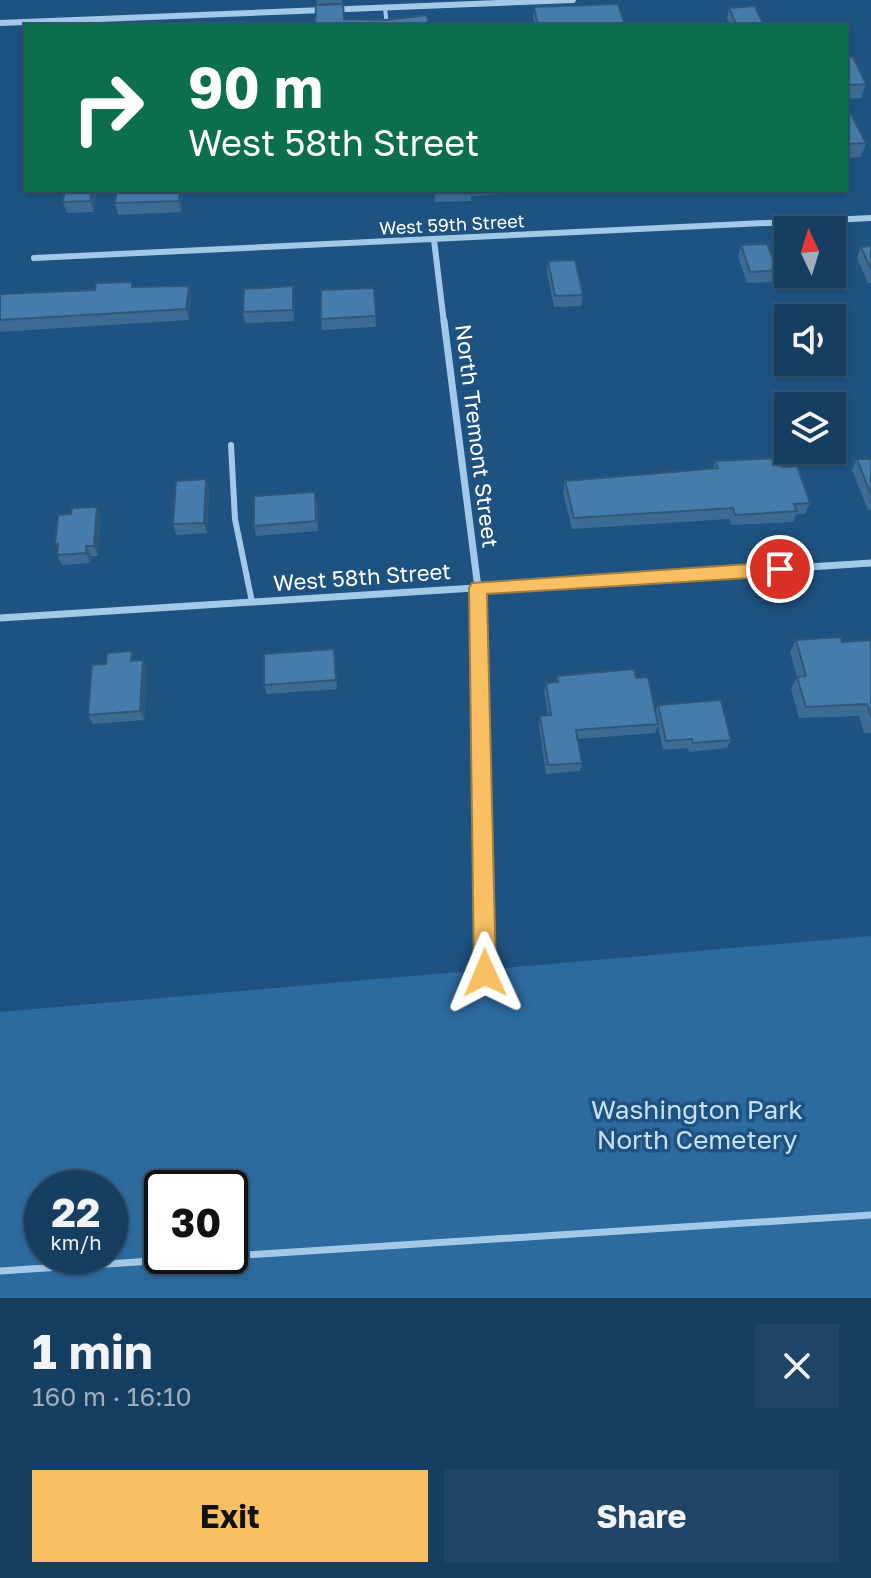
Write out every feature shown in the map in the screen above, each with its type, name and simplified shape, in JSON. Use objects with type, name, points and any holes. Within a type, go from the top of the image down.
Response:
[{"type":"street","points":[[0,23],[573,0]]},
{"type":"street","name":"West 59th Street","points":[[34,258],[871,218]]},
{"type":"street","name":"North Tremont Street","points":[[434,240],[478,588],[485,973]]},
{"type":"street","name":"West 58th Street","points":[[0,618],[871,563]]},
{"type":"lane","points":[[385,8],[387,24]]},
{"type":"lane","points":[[231,445],[235,519],[252,602]]},
{"type":"lane","points":[[248,1255],[871,1215]]},
{"type":"lane","points":[[0,1271],[144,1262]]},
{"type":"green space","name":"Washington Park North Cemetery","points":[[871,936],[871,1298],[0,1298],[0,1012]]},
{"type":"building","points":[[343,4],[344,19],[386,20],[427,15],[429,24],[315,24],[316,5]]},
{"type":"building","points":[[618,4],[624,24],[538,24],[534,7]]},
{"type":"building","points":[[755,6],[763,24],[736,24],[729,8]]},
{"type":"building","points":[[848,57],[853,57],[866,84],[848,85]]},
{"type":"building","points":[[848,109],[866,143],[848,144]]},
{"type":"building","points":[[65,192],[92,192],[90,201],[63,202]]},
{"type":"building","points":[[117,192],[180,192],[179,201],[115,203]]},
{"type":"building","points":[[767,244],[774,261],[774,270],[750,272],[741,245]]},
{"type":"building","points":[[871,246],[871,269],[861,247]]},
{"type":"building","points":[[575,260],[583,295],[555,296],[548,261]]},
{"type":"building","points":[[132,282],[132,287],[189,286],[186,309],[0,320],[0,294],[95,290],[96,283]]},
{"type":"building","points":[[293,286],[293,310],[243,312],[244,289]]},
{"type":"building","points":[[374,288],[376,316],[321,319],[321,290]]},
{"type":"building","points":[[774,458],[774,464],[781,464],[782,467],[797,466],[810,503],[794,504],[797,511],[735,515],[733,508],[574,518],[565,481],[718,468],[715,461]]},
{"type":"building","points":[[857,459],[871,459],[871,495]]},
{"type":"building","points":[[206,479],[204,523],[173,524],[176,481]]},
{"type":"building","points":[[315,492],[316,521],[254,526],[254,496]]},
{"type":"building","points":[[97,507],[94,546],[86,546],[86,553],[57,555],[58,515],[71,514],[72,508]]},
{"type":"building","points":[[841,637],[842,642],[871,640],[871,717],[867,704],[806,707],[797,677],[806,676],[796,640]]},
{"type":"building","points":[[334,649],[336,680],[264,685],[264,654]]},
{"type":"building","points":[[132,651],[131,661],[143,660],[140,711],[88,715],[92,665],[106,664],[107,653]]},
{"type":"building","points":[[634,669],[636,678],[648,677],[658,724],[576,730],[582,763],[548,765],[540,716],[551,715],[546,683],[558,682],[557,676]]},
{"type":"building","points":[[721,700],[731,740],[693,743],[692,739],[666,741],[658,705]]},
{"type":"route","points":[[485,973],[478,588],[780,569]]}]
